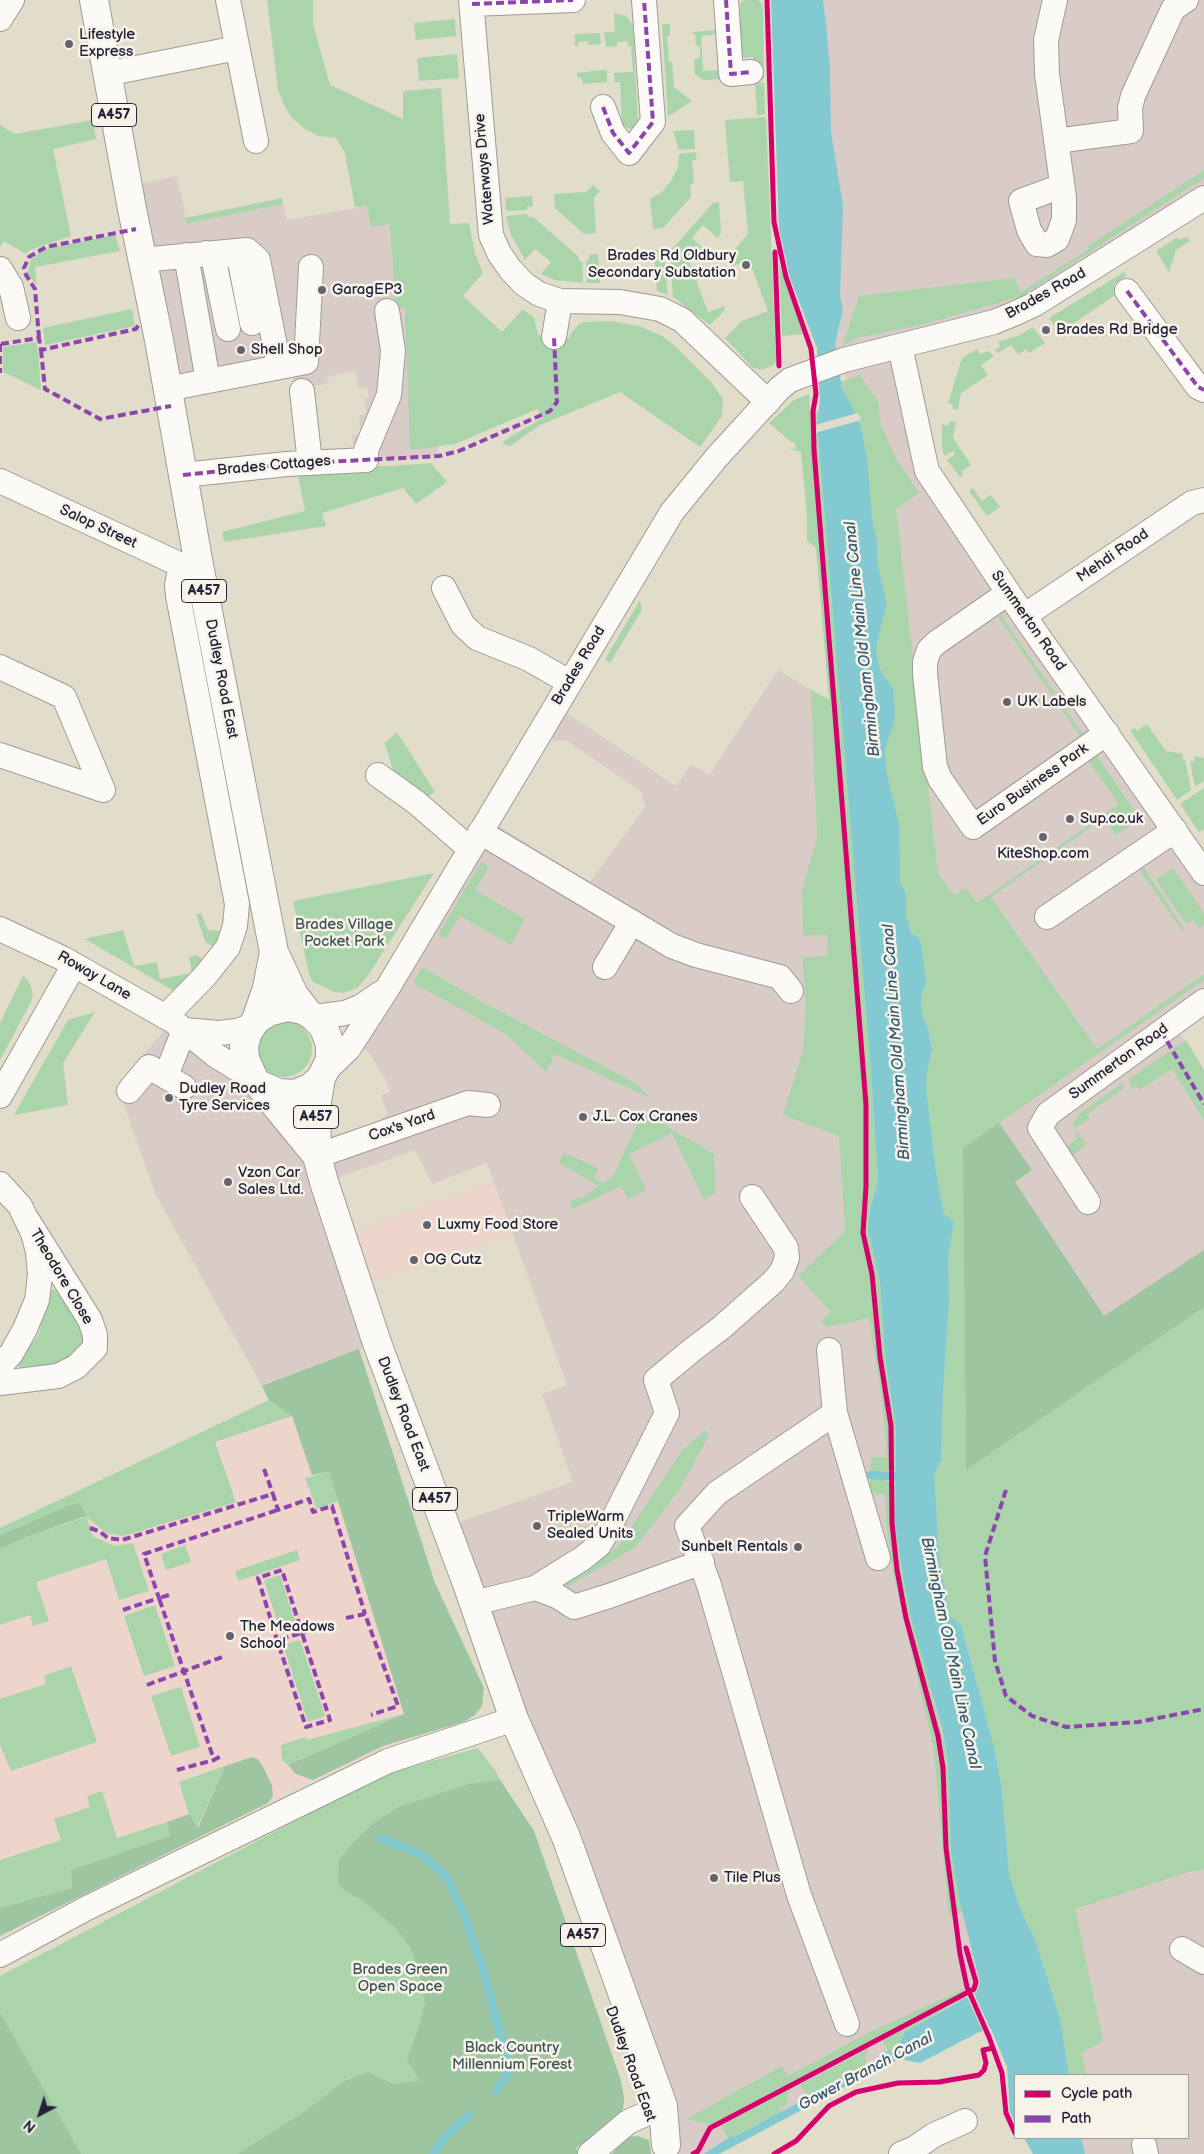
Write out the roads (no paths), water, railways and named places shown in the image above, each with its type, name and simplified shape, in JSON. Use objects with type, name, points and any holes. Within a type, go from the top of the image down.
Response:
[{"type":"main road","name":"A457","points":[[94,0],[106,74]]},
{"type":"main road","name":"Dudley Road East","points":[[106,74],[183,475],[190,565],[274,952],[294,995],[324,1028],[330,1045],[330,1060],[322,1075],[316,1107],[317,1156],[377,1343],[474,1603],[514,1719],[566,1838],[655,2110],[653,2129],[668,2150]]},
{"type":"main road","name":"Dudley Road East","points":[[274,952],[267,988],[244,1046],[245,1059],[257,1082],[317,1156]]},
{"type":"main road","points":[[254,1023],[268,1012],[288,1007],[311,1015]]},
{"type":"main road","points":[[257,1082],[279,1094],[295,1094],[310,1088],[322,1075]]},
{"type":"street","points":[[0,20],[12,0]]},
{"type":"street","points":[[228,0],[256,140]]},
{"type":"street","points":[[472,2],[573,0]]},
{"type":"street","points":[[604,107],[613,133],[629,152],[652,122],[644,0]]},
{"type":"street","points":[[726,0],[731,74],[751,72]]},
{"type":"street","points":[[1055,0],[1046,40],[1047,74],[1062,186]]},
{"type":"street","points":[[1056,141],[1131,131],[1130,108],[1133,96],[1173,9],[1186,0]]},
{"type":"street","name":"Waterways Drive","points":[[472,2],[491,234],[499,253],[524,284],[539,294],[560,301],[620,302],[660,309],[682,320],[768,402]]},
{"type":"street","points":[[106,74],[237,48]]},
{"type":"street","name":"Brades Road","points":[[322,1075],[349,1048],[387,989],[672,512],[717,457],[780,388],[790,380],[844,360],[994,322],[1029,307],[1204,198]]},
{"type":"street","points":[[142,260],[247,250],[258,260],[261,322],[279,366]]},
{"type":"street","points":[[196,254],[214,261],[228,329]]},
{"type":"street","points":[[196,254],[200,334],[208,381]]},
{"type":"street","points":[[167,389],[306,362],[311,267]]},
{"type":"street","points":[[0,269],[11,287],[18,318]]},
{"type":"street","points":[[1127,291],[1198,387],[1204,390]]},
{"type":"street","points":[[554,337],[560,301]]},
{"type":"street","name":"Brades Cottages","points":[[183,475],[310,462],[366,460],[366,450],[389,395],[393,351],[387,311]]},
{"type":"street","points":[[200,334],[261,322]]},
{"type":"street","name":"Summerton Road","points":[[900,346],[927,471],[1008,593],[1204,873]]},
{"type":"street","points":[[302,391],[310,462]]},
{"type":"street","name":"Salop Street","points":[[0,481],[190,565]]},
{"type":"street","name":"Mehdi Road","points":[[1024,616],[1192,503],[1204,500]]},
{"type":"street","name":"Dudley Road East","points":[[175,1023],[205,976],[228,947],[235,926],[237,904],[178,596],[177,585],[190,565]]},
{"type":"street","points":[[444,588],[463,625],[477,638],[529,659],[569,682]]},
{"type":"street","name":"Euro Business Park","points":[[1008,593],[936,643],[929,650],[925,662],[935,767],[940,779],[972,827],[1107,733]]},
{"type":"street","points":[[0,667],[64,697],[104,790],[0,755]]},
{"type":"street","points":[[378,776],[475,840],[632,922],[672,946],[696,955],[780,977],[790,991]]},
{"type":"street","points":[[1047,917],[1175,830]]},
{"type":"street","points":[[604,967],[632,922]]},
{"type":"street","name":"Roway Lane","points":[[0,929],[62,958],[175,1023],[215,1055],[257,1082]]},
{"type":"street","points":[[0,1096],[74,966]]},
{"type":"street","name":"Brades Road","points":[[311,1015],[345,1013],[362,1006],[387,989]]},
{"type":"street","name":"Summerton Road","points":[[1088,1202],[1040,1128],[1048,1114],[1204,1000]]},
{"type":"street","points":[[128,1091],[149,1067],[175,1081],[175,1023]]},
{"type":"street","name":"Roway Lane","points":[[175,1023],[219,1033],[236,1031],[254,1023]]},
{"type":"street","name":"Cox's Yard","points":[[317,1156],[468,1103],[488,1105]]},
{"type":"street","name":"Theodore Close","points":[[0,1184],[20,1206],[90,1320],[95,1335],[95,1348],[76,1367],[58,1376],[0,1383]]},
{"type":"street","points":[[474,1603],[535,1588],[583,1558],[599,1545],[667,1413],[656,1380],[774,1282],[782,1271],[787,1258],[786,1248],[752,1197]]},
{"type":"street","name":"Theodore Close","points":[[0,1366],[10,1354],[25,1329],[37,1300],[40,1275],[38,1252],[28,1221]]},
{"type":"street","points":[[829,1350],[835,1413],[878,1558]]},
{"type":"street","points":[[835,1413],[717,1492],[687,1526],[702,1562],[799,1895],[848,2024]]},
{"type":"street","points":[[535,1588],[556,1596],[574,1607],[702,1562]]},
{"type":"street","points":[[0,1955],[87,1908],[388,1761],[514,1719]]},
{"type":"street","points":[[1182,1949],[1204,1962]]},
{"type":"street","points":[[590,2154],[628,2122],[655,2110]]},
{"type":"street","points":[[911,2152],[934,2135],[965,2122]]},
{"type":"water","points":[[771,0],[823,0],[830,69],[831,132],[843,206],[840,296],[843,309],[835,344],[842,388],[861,428],[867,458],[872,518],[877,540],[877,562],[887,604],[876,649],[878,663],[883,675],[893,688],[895,712],[894,723],[885,750],[886,770],[899,824],[900,882],[906,894],[906,915],[911,933],[920,939],[923,957],[926,982],[921,997],[922,1013],[928,1029],[932,1051],[927,1071],[926,1089],[936,1172],[944,1214],[954,1222],[948,1258],[949,1299],[941,1461],[934,1474],[940,1564],[950,1616],[961,1625],[994,1747],[1002,1789],[1009,1874],[1020,1908],[1035,1940],[1060,2019],[1069,2074],[1014,2074],[1014,2121],[1010,2112],[1007,2067],[991,2029],[977,2033],[920,2063],[900,2059],[719,2154],[704,2154],[733,2135],[734,2137],[879,2060],[878,2057],[889,2051],[890,2053],[895,2051],[905,2032],[977,1992],[980,1982],[960,1903],[951,1850],[948,1759],[942,1728],[911,1617],[895,1523],[896,1430],[885,1355],[880,1282],[868,1229],[870,1210],[878,1181],[871,1071],[817,422],[820,401],[817,348],[790,278],[779,228]]},
{"type":"water","points":[[1025,2139],[1081,2139],[1085,2154],[1033,2154]]},
{"type":"waterway","points":[[870,1475],[903,1477]]},
{"type":"waterway","points":[[381,1838],[422,1855],[447,1877],[465,1918],[482,1966],[510,2070],[496,2091]]},
{"type":"waterway","points":[[433,2154],[445,2137],[469,2115]]},
{"type":"place","name":"Lifestyle Express","points":[[69,44]]},
{"type":"place","name":"Brades Rd Oldbury Secondary Substation","points":[[746,265]]},
{"type":"place","name":"GaragEP3","points":[[322,290]]},
{"type":"place","name":"Brades Rd Bridge","points":[[1046,330]]},
{"type":"place","name":"Shell Shop","points":[[241,350]]},
{"type":"place","name":"UK Labels","points":[[1007,702]]},
{"type":"place","name":"Sup.co.uk","points":[[1070,819]]},
{"type":"place","name":"KiteShop.com","points":[[1043,837]]},
{"type":"place","name":"Dudley Road Tyre Services","points":[[169,1098]]},
{"type":"place","name":"J.L. Cox Cranes","points":[[583,1117]]},
{"type":"place","name":"Vzon Car Sales Ltd.","points":[[228,1182]]},
{"type":"place","name":"Luxmy Food Store","points":[[427,1225]]},
{"type":"place","name":"OG Cutz","points":[[414,1260]]},
{"type":"place","name":"TripleWarm Sealed Units","points":[[537,1526]]},
{"type":"place","name":"Sunbelt Rentals","points":[[798,1547]]},
{"type":"place","name":"The Meadows School","points":[[230,1636]]},
{"type":"place","name":"Tile Plus","points":[[714,1878]]},
{"type":"water label","name":"Birmingham Old Main Line Canal","points":[[863,639]]},
{"type":"water label","name":"Birmingham Old Main Line Canal","points":[[897,1042]]},
{"type":"water label","name":"Birmingham Old Main Line Canal","points":[[950,1653]]},
{"type":"water label","name":"Gower Branch Canal","points":[[866,2072]]},
{"type":"park label","name":"Brades Village Pocket Park","points":[[344,934]]},
{"type":"park label","name":"Brades Green Open Space","points":[[400,1978]]},
{"type":"park label","name":"Black Country Millennium Forest","points":[[512,2056]]}]
